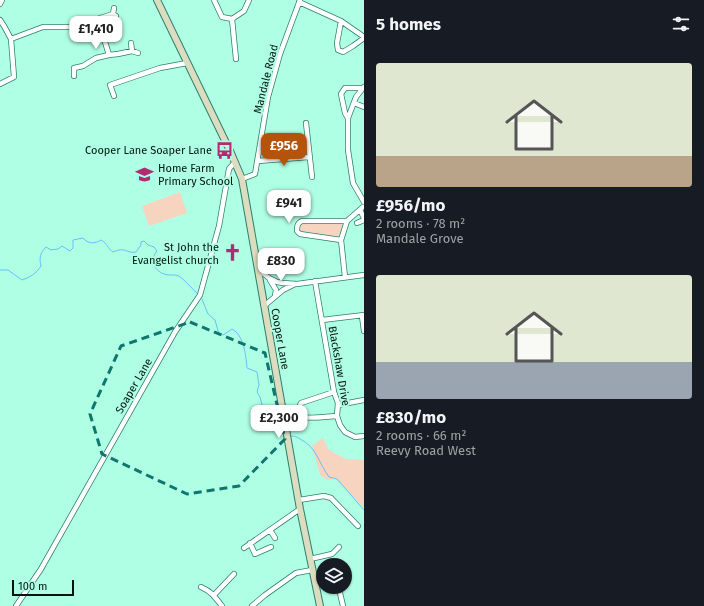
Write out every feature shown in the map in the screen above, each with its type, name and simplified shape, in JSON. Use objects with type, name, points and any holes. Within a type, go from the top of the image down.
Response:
[{"type":"main road","name":"Cooper Lane","points":[[157,0],[186,63],[236,162],[242,179],[300,509],[320,606]]},
{"type":"street","points":[[0,4],[2,0]]},
{"type":"street","points":[[214,0],[222,17],[232,19],[244,11],[249,0]]},
{"type":"street","points":[[299,1],[341,21],[364,37],[343,52],[338,50],[337,43],[341,21]]},
{"type":"street","name":"Mandale Road","points":[[242,179],[255,174],[268,97],[280,54],[299,1]]},
{"type":"street","points":[[11,39],[43,27],[72,27],[114,13]]},
{"type":"street","points":[[98,19],[108,55]]},
{"type":"street","points":[[232,19],[236,59]]},
{"type":"street","points":[[0,20],[11,39],[16,78],[0,84]]},
{"type":"street","points":[[131,43],[132,51]]},
{"type":"street","points":[[74,76],[74,68],[83,66],[96,58],[132,51],[138,53]]},
{"type":"street","points":[[114,96],[108,86],[160,68],[186,63]]},
{"type":"street","points":[[364,87],[356,97],[348,118],[348,150],[353,183],[364,202]]},
{"type":"street","points":[[348,118],[344,113],[341,94],[345,88],[364,87]]},
{"type":"street","points":[[354,103],[364,107]]},
{"type":"street","points":[[306,123],[312,177]]},
{"type":"street","points":[[258,161],[310,157]]},
{"type":"street","name":"Soaper Lane","points":[[16,606],[41,569],[175,332],[200,295],[219,226],[230,169],[236,162]]},
{"type":"street","points":[[345,277],[341,240],[347,221],[361,209],[364,219],[357,223]]},
{"type":"street","points":[[341,240],[300,234],[297,231],[298,224],[302,221],[347,221]]},
{"type":"street","points":[[258,269],[268,278],[276,290],[275,296]]},
{"type":"street","points":[[264,306],[283,290],[297,284],[345,277],[364,276]]},
{"type":"street","points":[[268,278],[277,282],[297,284]]},
{"type":"street","name":"Blackshaw Drive","points":[[315,281],[334,392],[338,405],[337,416],[344,432],[355,437],[364,436]]},
{"type":"street","points":[[322,320],[363,316],[364,331]]},
{"type":"street","points":[[334,392],[301,403],[298,409],[304,418],[337,416]]},
{"type":"street","points":[[338,405],[364,400]]},
{"type":"street","points":[[299,500],[324,496],[331,498],[358,526]]},
{"type":"street","points":[[244,548],[300,509]]},
{"type":"street","points":[[270,530],[274,538]]},
{"type":"street","points":[[250,544],[255,554],[271,546]]},
{"type":"street","points":[[310,559],[332,554],[339,547]]},
{"type":"street","points":[[252,606],[296,573],[312,570]]},
{"type":"street","points":[[214,595],[234,574]]},
{"type":"street","points":[[201,587],[214,595],[222,606]]},
{"type":"street","points":[[340,594],[343,606]]},
{"type":"highlighted area","points":[[190,322],[265,353],[285,439],[239,486],[187,494],[102,454],[90,414],[121,346]]},
{"type":"shaded area","points":[[180,192],[187,213],[149,226],[142,206]]},
{"type":"shaded area","points":[[339,222],[343,226],[342,232],[336,237],[302,233],[299,231],[299,225],[301,223]]},
{"type":"shaded area","points":[[323,438],[329,450],[346,459],[364,460],[364,508],[336,479],[327,480],[320,475],[312,446]]},
{"type":"waterway","points":[[0,270],[8,270],[22,280],[25,279],[35,273],[41,266],[40,256],[46,247],[51,250],[58,249],[62,246],[70,251],[73,248],[73,240],[83,238],[92,243],[101,240],[113,252],[117,250],[136,252],[141,245],[141,242],[144,241],[148,245],[154,247],[157,251],[153,261],[157,270],[166,275],[179,276],[198,294]]},
{"type":"waterway","points":[[202,299],[208,314],[215,320],[219,334],[223,335],[232,329],[242,341],[247,368],[257,372],[259,385],[257,392],[262,405],[269,410],[281,434]]},
{"type":"waterway","points":[[291,436],[295,436],[310,446],[329,477],[337,479],[364,510]]},
{"type":"place","name":"Cooper Lane Soaper Lane","points":[[225,150]]},
{"type":"place","name":"Home Farm Primary School","points":[[145,174]]},
{"type":"place","name":"St John the Evangelist church","points":[[232,253]]}]
